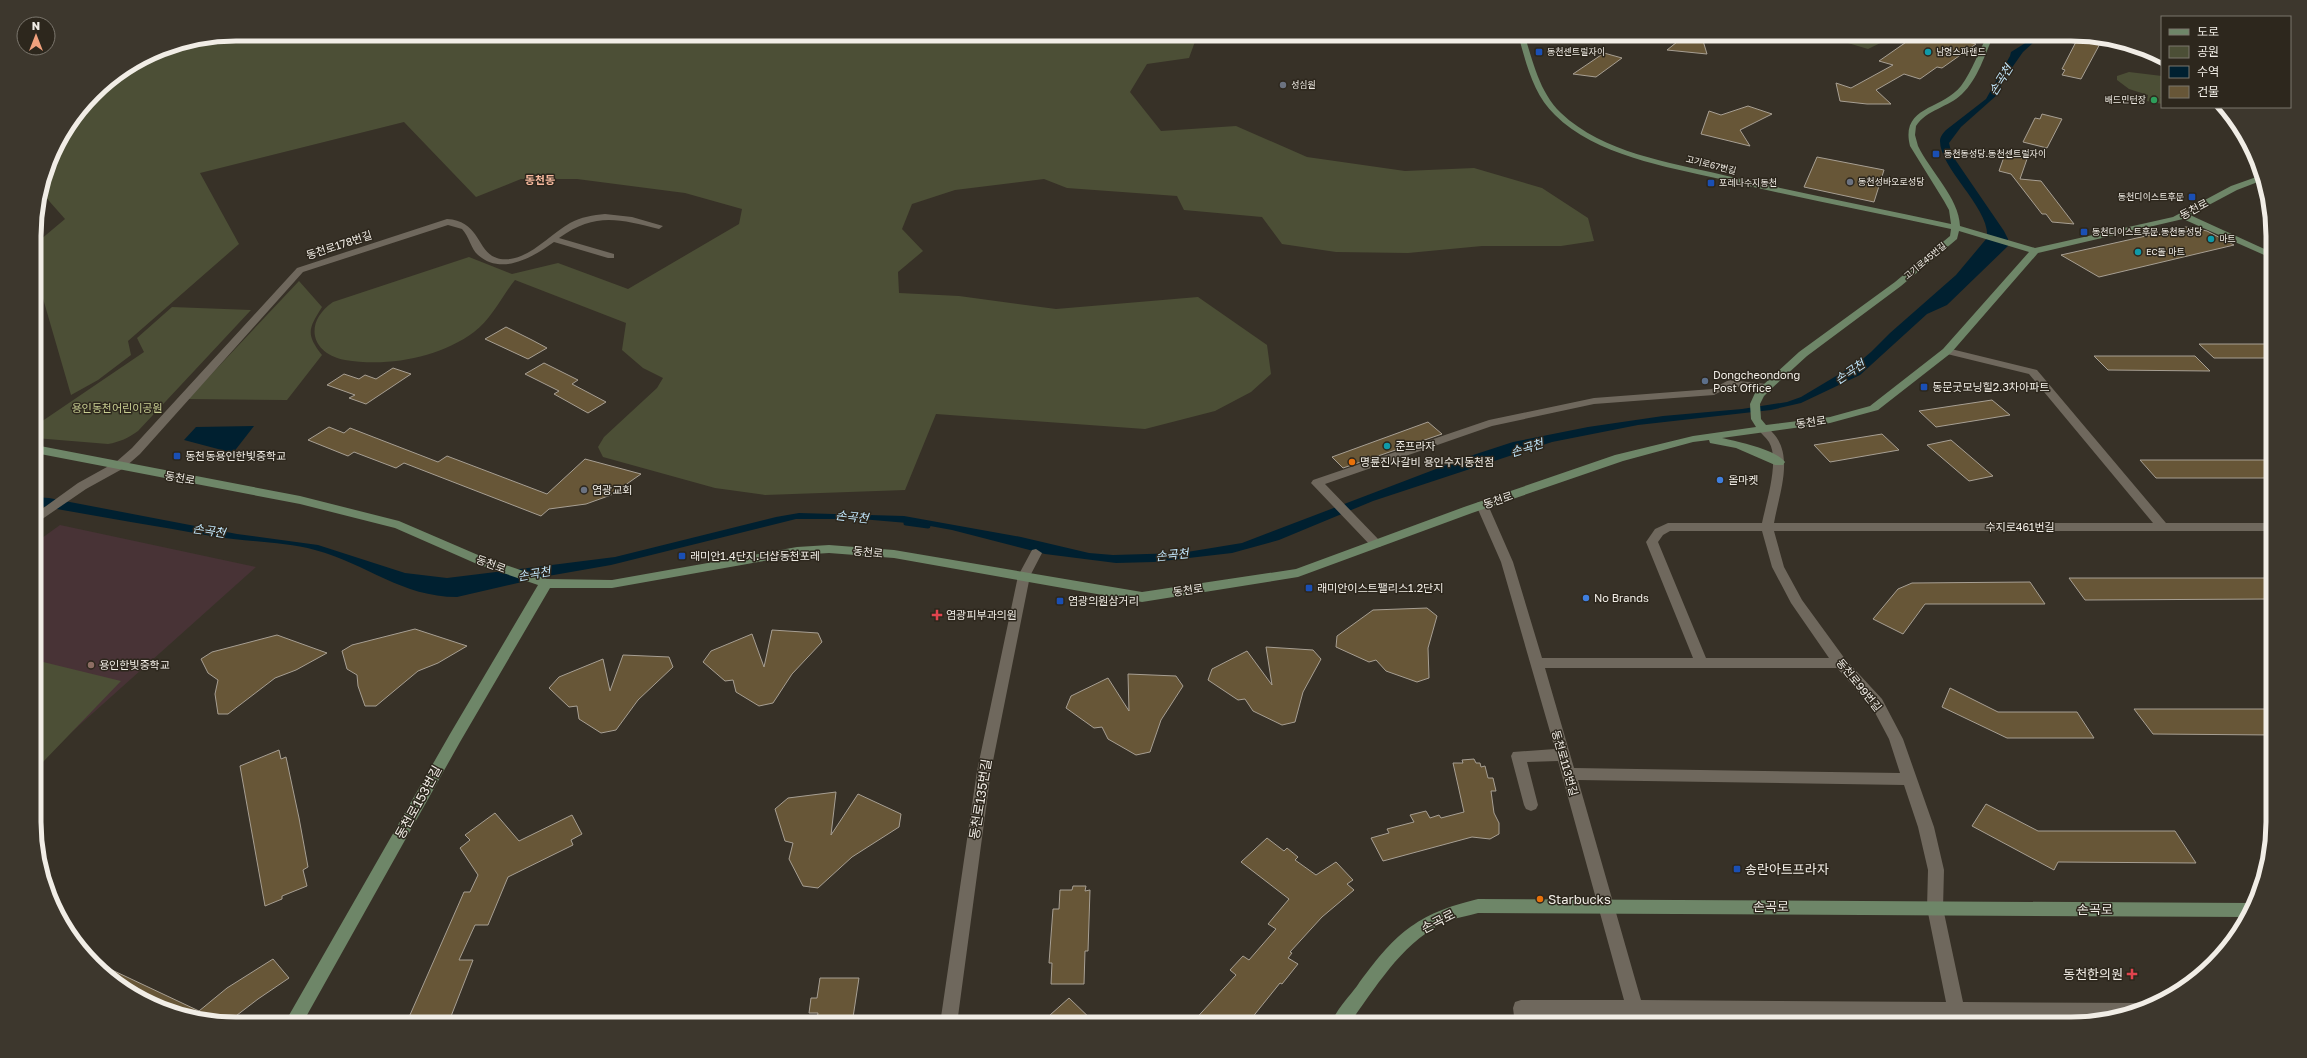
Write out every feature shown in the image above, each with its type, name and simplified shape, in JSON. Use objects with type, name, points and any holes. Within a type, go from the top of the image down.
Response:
[{"type":"street","name":"고기로67번길","points":[[1523,41],[1534,77],[1547,101],[1559,114],[1573,125],[1602,141],[1653,160],[1773,190],[1956,227],[2035,251]]},
{"type":"street","points":[[1956,227],[1952,209],[1915,149],[1910,132],[1912,124],[1959,93],[1965,85],[1988,41]]},
{"type":"street","name":"동천로","points":[[41,450],[300,500],[398,525],[481,561],[546,583],[612,584],[797,551],[829,549],[894,554],[1142,597],[1298,573],[1482,505],[1619,458],[1693,439],[1762,428],[1830,420],[1874,408],[1947,351],[2035,251],[2184,216],[2234,188],[2257,179]]},
{"type":"street","name":"동천로178번길","points":[[41,516],[82,486],[120,465],[136,451],[300,270],[447,222],[461,223],[466,226],[481,253],[507,262],[524,258],[579,222],[598,217],[621,216],[659,226]]},
{"type":"street","points":[[2184,216],[2266,253]]},
{"type":"street","name":"고기로45번길","points":[[1763,391],[1803,354],[1898,284],[1954,237],[1956,227]]},
{"type":"street","points":[[553,239],[611,256]]},
{"type":"street","points":[[1947,351],[2033,372],[2163,527]]},
{"type":"street","points":[[1376,544],[1317,484],[1489,423],[1594,401],[1714,392],[1729,383],[1763,391],[1755,404],[1756,419],[1762,428]]},
{"type":"street","name":"동천로99번길","points":[[1762,428],[1774,440],[1778,450],[1779,462],[1767,526],[1778,567],[1797,603],[1840,662],[1877,703],[1896,739],[1926,827],[1936,870],[1935,908],[1956,1010],[1961,1017]]},
{"type":"street","points":[[1693,439],[1732,442],[1751,448],[1779,462]]},
{"type":"street","name":"동천로113번길","points":[[1482,505],[1507,562],[1607,905],[1637,1017]]},
{"type":"street","name":"수지로461번길","points":[[1701,662],[1652,542],[1659,532],[1668,526],[2266,527]]},
{"type":"street","name":"동천로135번길","points":[[949,1017],[984,771],[1024,576],[1036,553]]},
{"type":"street","name":"동천로153번길","points":[[297,1017],[455,738],[546,583]]},
{"type":"street","points":[[1536,662],[1840,662]]},
{"type":"street","points":[[1531,805],[1518,756],[1563,755]]},
{"type":"street","points":[[1569,774],[1909,779]]},
{"type":"street","name":"손곡로","points":[[1345,1017],[1396,950],[1414,933],[1441,917],[1478,906],[1607,905],[2245,910]]},
{"type":"street","points":[[1523,1017],[1521,1008],[1637,1017],[1887,1016],[1956,1010],[2118,1011]]},
{"type":"shaded area","name":"용인한빛중학교","points":[[60,525],[256,567],[41,760],[41,539]]},
{"type":"green space","points":[[223,41],[1195,41],[1189,58],[1147,64],[1130,92],[1161,131],[1236,126],[1307,157],[1405,171],[1474,168],[1542,188],[1588,218],[1594,241],[1561,246],[1482,246],[1408,253],[1336,252],[1282,244],[1262,217],[1184,210],[1177,196],[1067,188],[1044,179],[955,190],[912,204],[902,229],[923,251],[898,272],[899,293],[959,296],[1056,309],[1198,297],[1267,345],[1271,374],[1251,392],[1215,411],[1145,429],[936,414],[905,490],[765,495],[715,488],[603,457],[598,447],[604,437],[657,388],[663,378],[643,368],[622,350],[626,323],[515,280],[486,321],[480,327],[460,341],[429,354],[395,361],[361,362],[345,360],[324,351],[318,344],[315,336],[315,327],[318,319],[324,310],[333,302],[469,257],[512,274],[558,263],[628,289],[739,224],[742,209],[685,193],[577,179],[521,179],[476,197],[404,122],[200,173],[239,244],[128,341],[131,355],[98,380],[71,395],[41,292],[41,239],[65,219],[45,197],[51,173],[61,150],[81,117],[89,107],[117,81],[150,61],[173,51]]},
{"type":"green space","points":[[1841,41],[1885,41],[1868,49]]},
{"type":"green space","points":[[2129,72],[2161,76],[2161,104],[2147,101],[2148,95],[2129,89],[2117,80],[2117,76]]},
{"type":"green space","points":[[299,281],[322,307],[314,320],[311,336],[313,342],[322,355],[287,400],[188,399]]},
{"type":"green space","name":"용인동천어린이공원","points":[[172,307],[251,310],[138,431],[131,436],[108,444],[41,438],[41,422],[144,352],[137,338]]},
{"type":"green space","points":[[41,661],[121,681],[41,764]]},
{"type":"water","points":[[2035,41],[2023,52],[2004,79],[1997,95],[1961,127],[1949,143],[1952,155],[2004,231],[2008,239],[2008,246],[1947,305],[1927,314],[1860,375],[1801,403],[1771,410],[1638,425],[1552,442],[1373,501],[1279,540],[1232,553],[1154,562],[1116,563],[1045,554],[952,530],[919,524],[861,519],[796,519],[611,565],[548,576],[457,597],[437,596],[419,592],[385,579],[334,556],[302,547],[211,536],[41,506],[41,497],[49,498],[237,534],[318,545],[405,573],[447,578],[615,557],[776,517],[799,513],[904,516],[1021,537],[1089,553],[1113,555],[1181,553],[1242,543],[1470,456],[1513,442],[1588,427],[1663,416],[1742,409],[1787,402],[1801,397],[1858,363],[1956,275],[1987,238],[1986,227],[1981,215],[1948,164],[1942,152],[1940,140],[1946,130],[1986,99],[2011,52],[2027,42]]},
{"type":"water","points":[[254,426],[233,453],[184,440],[196,427]]},
{"type":"building","points":[[1678,41],[1703,41],[1707,54],[1667,50]]},
{"type":"building","name":"남영스파랜드","points":[[1908,41],[1965,41],[1976,44],[1942,68],[1937,67],[1920,79],[1904,74],[1876,90],[1891,104],[1867,104],[1840,101],[1836,83],[1851,88],[1893,65],[1879,61]]},
{"type":"building","points":[[2076,41],[2100,44],[2081,79],[2062,75],[2065,70],[2062,69]]},
{"type":"building","points":[[1604,53],[1622,58],[1596,77],[1573,74]]},
{"type":"building","points":[[1748,106],[1772,114],[1740,130],[1750,146],[1701,134],[1709,111],[1721,115]]},
{"type":"building","points":[[2042,114],[2062,119],[2047,148],[2023,142],[2035,118],[2040,119]]},
{"type":"building","points":[[2005,154],[2027,159],[2020,179],[2041,181],[2074,224],[2052,222],[2046,214],[2042,214],[2011,174],[1999,171]]},
{"type":"building","points":[[1817,157],[1884,170],[1874,202],[1804,187]]},
{"type":"building","name":"EC돌 마트","points":[[2186,227],[2207,231],[2234,245],[2099,277],[2061,255]]},
{"type":"building","points":[[506,327],[547,348],[528,359],[485,339]]},
{"type":"building","points":[[2199,344],[2266,344],[2266,358],[2214,358]]},
{"type":"building","points":[[2094,356],[2195,356],[2210,371],[2108,370]]},
{"type":"building","points":[[544,363],[578,380],[572,384],[606,402],[588,413],[554,394],[559,391],[525,374]]},
{"type":"building","points":[[393,368],[411,374],[366,404],[349,398],[355,395],[327,385],[344,374],[359,379],[365,375],[376,379]]},
{"type":"building","points":[[1992,400],[2010,415],[1936,427],[1919,411]]},
{"type":"building","name":"준프라자","points":[[1428,422],[1442,434],[1343,468],[1332,457]]},
{"type":"building","points":[[329,427],[344,433],[350,428],[438,462],[447,456],[547,494],[585,459],[641,474],[611,495],[586,504],[549,509],[541,516],[404,463],[396,468],[354,452],[348,456],[308,440]]},
{"type":"building","points":[[1882,434],[1899,450],[1830,462],[1814,445]]},
{"type":"building","points":[[1951,440],[1993,476],[1969,481],[1927,445]]},
{"type":"building","points":[[2140,460],[2266,460],[2266,478],[2156,478]]},
{"type":"building","points":[[2069,578],[2266,578],[2266,599],[2085,600]]},
{"type":"building","points":[[2030,582],[2045,604],[1925,604],[1903,634],[1873,619],[1898,589],[1912,583]]},
{"type":"building","points":[[1427,608],[1437,616],[1428,648],[1429,678],[1417,682],[1386,671],[1376,660],[1369,662],[1336,647],[1337,636],[1373,610]]},
{"type":"building","points":[[415,629],[467,646],[438,663],[418,671],[376,706],[365,706],[358,686],[357,675],[347,669],[342,651],[352,645]]},
{"type":"building","points":[[772,630],[818,633],[822,642],[792,674],[773,703],[759,706],[736,692],[733,680],[725,681],[703,662],[711,651],[752,634],[764,667]]},
{"type":"building","points":[[277,635],[327,653],[296,670],[275,678],[228,714],[218,714],[215,694],[218,680],[208,673],[201,659],[212,652]]},
{"type":"building","points":[[1266,647],[1313,650],[1321,659],[1303,692],[1295,722],[1282,725],[1253,711],[1245,699],[1238,700],[1208,680],[1212,669],[1247,651],[1272,685]]},
{"type":"building","points":[[623,655],[669,657],[673,667],[638,700],[616,730],[601,733],[579,719],[577,706],[569,707],[549,688],[559,677],[603,659],[610,691]]},
{"type":"building","points":[[1128,674],[1176,676],[1183,686],[1161,720],[1150,752],[1136,755],[1108,739],[1102,727],[1094,728],[1066,708],[1071,696],[1108,678],[1129,711]]},
{"type":"building","points":[[1950,688],[1998,712],[2077,712],[2094,738],[2007,738],[1942,707]]},
{"type":"building","points":[[2134,709],[2266,709],[2266,735],[2153,734]]},
{"type":"building","points":[[279,750],[281,759],[286,757],[299,818],[308,867],[303,870],[307,886],[282,896],[282,899],[265,906],[240,766]]},
{"type":"building","points":[[1474,759],[1476,763],[1480,763],[1481,767],[1485,766],[1488,778],[1493,778],[1496,791],[1491,791],[1494,813],[1499,823],[1499,834],[1490,839],[1472,837],[1383,861],[1371,838],[1389,833],[1387,829],[1414,822],[1410,815],[1426,811],[1430,818],[1439,815],[1441,818],[1464,812],[1453,763],[1463,763],[1462,760]]},
{"type":"building","points":[[836,792],[831,835],[858,794],[901,814],[899,827],[852,857],[818,888],[803,886],[789,859],[793,843],[785,841],[775,809],[788,798]]},
{"type":"building","points":[[1986,804],[2038,831],[2175,831],[2196,863],[2058,862],[2054,870],[1972,826]]},
{"type":"building","points":[[495,813],[519,841],[572,815],[582,834],[571,840],[573,845],[508,877],[488,925],[475,925],[459,960],[473,960],[451,1017],[409,1017],[464,892],[470,892],[478,875],[460,848],[470,840],[465,835]]},
{"type":"building","points":[[1267,838],[1284,851],[1287,848],[1298,857],[1295,860],[1316,875],[1336,862],[1353,880],[1347,884],[1354,890],[1322,917],[1290,952],[1292,953],[1288,958],[1298,964],[1282,984],[1280,983],[1253,1017],[1197,1017],[1236,975],[1230,970],[1243,956],[1249,960],[1276,929],[1268,924],[1289,899],[1241,862]]},
{"type":"building","points":[[1073,886],[1086,886],[1085,891],[1090,890],[1088,951],[1085,951],[1084,984],[1051,984],[1052,963],[1049,963],[1053,909],[1059,909],[1060,890],[1072,890]]},
{"type":"building","points":[[273,959],[289,978],[235,1017],[223,1017],[173,1007],[139,991],[111,972],[112,970],[199,1011],[227,988]]},
{"type":"building","points":[[820,978],[859,978],[853,1017],[817,1017],[818,1013],[809,1013],[811,998],[817,998]]},
{"type":"building","points":[[1069,998],[1089,1017],[1048,1017]]},
{"type":"waterway","name":"손곡천","points":[[906,523],[928,526]]},
{"type":"place","name":"동천센트럴자이","points":[[1539,52]]},
{"type":"place","name":"남영스파랜드","points":[[1928,52]]},
{"type":"place","name":"성심원","points":[[1283,85]]},
{"type":"place","name":"배드민턴장","points":[[2154,100]]},
{"type":"place","name":"동천동성당.동천센트럴자이","points":[[1936,154]]},
{"type":"place","name":"동천성바오로성당","points":[[1850,182]]},
{"type":"place","name":"포레나수지동천","points":[[1711,183]]},
{"type":"place","name":"동천디이스트후문","points":[[2192,197]]},
{"type":"place","name":"동천디이스트후문.동천동성당","points":[[2084,232]]},
{"type":"place","name":"마트","points":[[2211,239]]},
{"type":"place","name":"EC돌 마트","points":[[2138,252]]},
{"type":"place","name":"Dongcheondong Post Office","points":[[1705,381]]},
{"type":"place","name":"동문굿모닝힐2.3차아파트","points":[[1924,387]]},
{"type":"place","name":"준프라자","points":[[1387,446]]},
{"type":"place","name":"동천동용인한빛중학교","points":[[177,456]]},
{"type":"place","name":"명륜진사갈비 용인수지동천점","points":[[1352,462]]},
{"type":"place","name":"올마켓","points":[[1720,480]]},
{"type":"place","name":"염광교회","points":[[584,490]]},
{"type":"place","name":"래미안1.4단지.더샵동천포레","points":[[682,556]]},
{"type":"place","name":"래미안이스트팰리스1.2단지","points":[[1309,588]]},
{"type":"place","name":"No Brands","points":[[1586,598]]},
{"type":"place","name":"염광의원삼거리","points":[[1060,601]]},
{"type":"place","name":"염광피부과의원","points":[[937,615]]},
{"type":"place","name":"용인한빛중학교","points":[[91,665]]},
{"type":"place","name":"송란아트프라자","points":[[1737,869]]},
{"type":"place","name":"Starbucks","points":[[1540,899]]},
{"type":"place","name":"동천한의원","points":[[2132,974]]},
{"type":"district","name":"동천동","points":[[540,180]]}]
